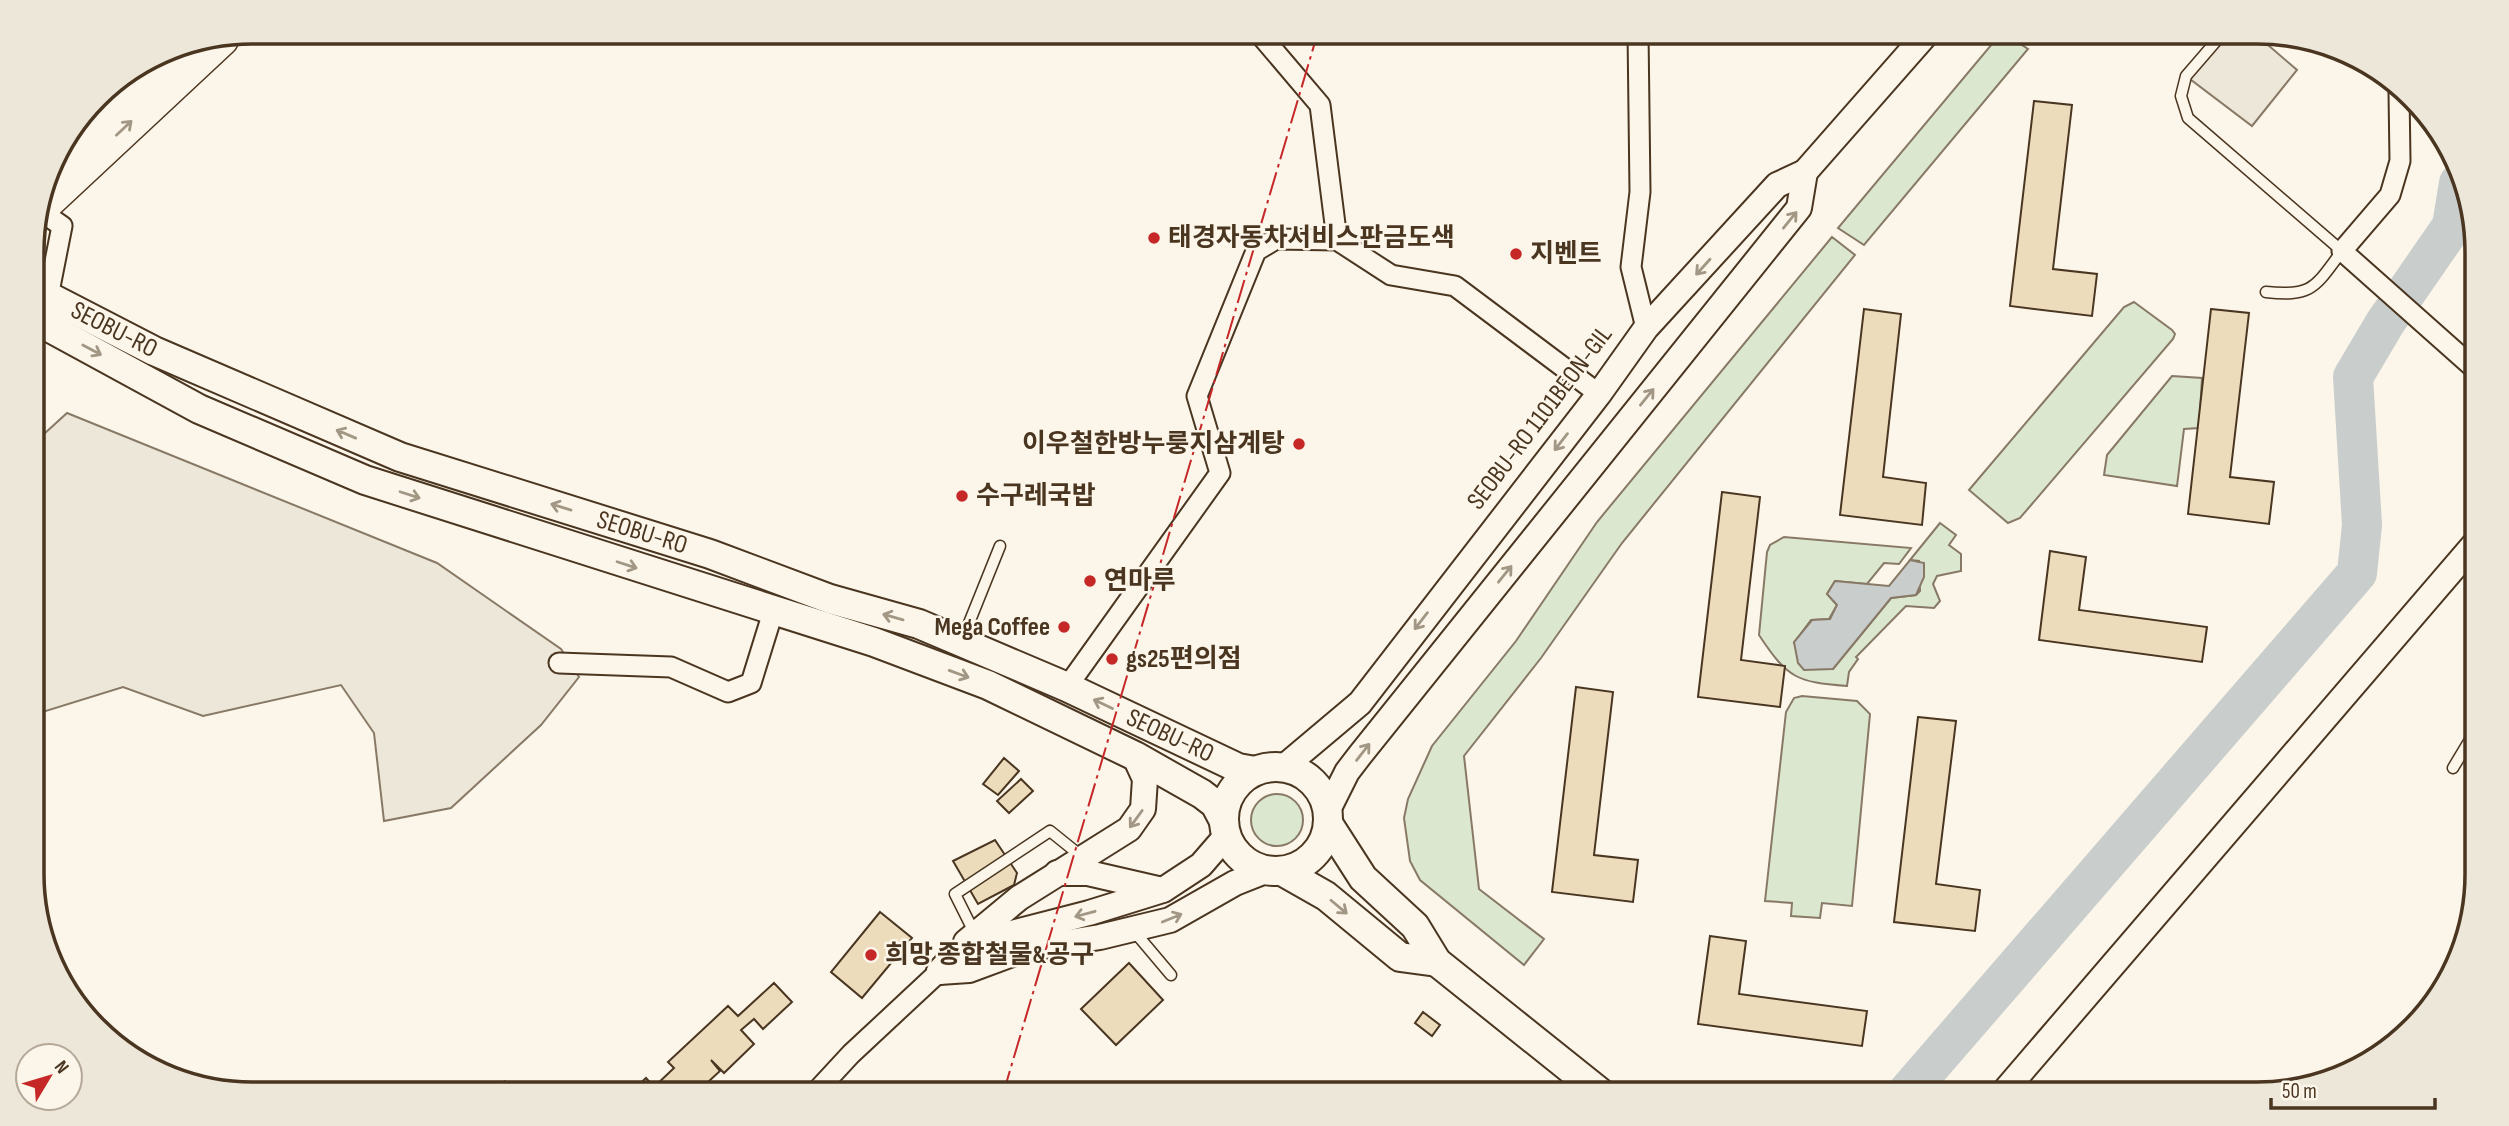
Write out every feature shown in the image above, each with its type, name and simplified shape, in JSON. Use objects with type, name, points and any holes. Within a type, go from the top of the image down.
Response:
[{"type":"highway","points":[[68,159],[206,49]]},
{"type":"highway","points":[[59,175],[68,159],[137,78]]},
{"type":"main road","name":"SEOBU-RO","points":[[44,315],[154,351],[400,457],[710,554],[830,599],[919,624],[1067,687],[1238,768],[1255,771]]},
{"type":"main road","name":"SEOBU-RO","points":[[44,317],[200,409],[365,480],[874,642],[988,685],[1134,755],[1202,794],[1215,804],[1225,828]]},
{"type":"main road","points":[[1437,962],[1400,957],[1325,896],[1242,858],[1225,828],[1230,794],[1239,782],[1255,771],[1284,767],[1305,775],[1316,784],[1329,818],[1363,878],[1415,926],[1437,962],[1587,1082]]},
{"type":"main road","points":[[1275,871],[1308,860],[1325,838],[1329,818]]},
{"type":"street","points":[[1268,44],[1320,105],[1337,240]]},
{"type":"street","name":"SEOBU-RO 1101BEON-GIL","points":[[1284,767],[1360,703],[1599,394],[1646,328],[1631,267],[1640,192],[1638,44]]},
{"type":"street","points":[[1646,328],[1777,185],[1805,172],[1917,44]]},
{"type":"street","points":[[2399,101],[2400,161],[2390,195],[2342,251],[2465,360]]},
{"type":"street","points":[[1329,818],[1347,772],[1360,755],[1800,208],[1805,172]]},
{"type":"street","points":[[44,289],[62,226],[48,214]]},
{"type":"street","points":[[1067,687],[1220,473],[1197,396],[1256,251],[1276,239],[1337,240],[1391,275],[1455,286],[1599,394]]},
{"type":"street","points":[[2012,1082],[2465,555]]},
{"type":"street","points":[[559,663],[671,667],[728,692],[751,683],[773,612]]},
{"type":"street","points":[[825,1082],[975,934],[1057,873],[1129,829],[1143,809],[1145,779],[1134,755]]},
{"type":"street","points":[[947,963],[996,937],[1163,890],[1201,865],[1225,828]]},
{"type":"street","points":[[947,963],[969,970],[1026,949],[1132,930],[1170,920],[1235,883],[1275,871]]},
{"type":"street","points":[[1057,873],[1088,873],[1163,890]]},
{"type":"lane","points":[[2214,44],[2186,76],[2181,96],[2188,118],[2342,251],[2309,290],[2296,295],[2266,292]]},
{"type":"lane","points":[[961,642],[1000,546]]},
{"type":"lane","points":[[2453,768],[2465,748]]},
{"type":"lane","points":[[975,934],[955,894],[1050,831],[1081,857]]},
{"type":"lane","points":[[1132,930],[1171,975]]},
{"type":"green space","points":[[1992,44],[2020,44],[2028,49],[1864,245],[1838,228]]},
{"type":"green space","points":[[1832,237],[1855,255],[1622,543],[1541,658],[1464,756],[1479,889],[1544,939],[1524,965],[1420,880],[1410,861],[1404,818],[1408,799],[1432,746],[1516,641],[1597,522]]},
{"type":"green space","points":[[2134,302],[2172,330],[2175,334],[2173,339],[2020,518],[2008,523],[1969,490],[2124,307]]},
{"type":"green space","points":[[2172,376],[2202,378],[2199,428],[2184,429],[2177,486],[2104,475],[2107,455]]},
{"type":"green space","points":[[1940,523],[1956,535],[1949,545],[1961,554],[1961,571],[1937,576],[1933,584],[1940,601],[1934,608],[1906,606],[1856,657],[1858,659],[1849,672],[1847,686],[1816,683],[1795,675],[1778,661],[1759,635],[1767,552],[1770,545],[1784,537],[1911,548],[1899,564],[1884,563],[1867,584],[1835,581],[1827,594],[1837,605],[1829,619],[1811,620],[1794,643],[1833,669],[1891,598],[1916,595],[1920,591],[1919,561],[1910,560]]},
{"type":"green space","points":[[1802,696],[1857,701],[1870,714],[1852,906],[1822,903],[1820,918],[1791,916],[1792,903],[1765,901],[1786,712],[1794,698]]},
{"type":"green space","points":[[1277,794],[1287,796],[1295,802],[1301,810],[1301,830],[1295,838],[1287,844],[1277,846],[1267,844],[1259,838],[1253,830],[1251,820],[1253,810],[1259,802],[1267,796]]},
{"type":"shaded area","points":[[2214,44],[2268,45],[2297,70],[2252,126],[2186,76]]},
{"type":"shaded area","points":[[67,413],[437,563],[561,649],[579,677],[541,725],[451,808],[384,821],[374,733],[341,685],[203,716],[123,687],[44,712],[44,434]]},
{"type":"shaded area","points":[[1910,560],[1924,563],[1924,577],[1916,595],[1891,598],[1833,669],[1804,670],[1798,663],[1794,642],[1812,620],[1830,619],[1837,605],[1827,594],[1835,581],[1889,586]]},
{"type":"building","points":[[2034,101],[2072,105],[2053,269],[2097,274],[2092,316],[2010,306]]},
{"type":"building","points":[[1864,309],[1901,314],[1883,477],[1926,483],[1922,525],[1840,515]]},
{"type":"building","points":[[2211,309],[2249,313],[2230,477],[2274,482],[2269,524],[2188,514]]},
{"type":"building","points":[[1722,492],[1760,497],[1741,660],[1785,666],[1780,707],[1698,697]]},
{"type":"building","points":[[2050,551],[2086,557],[2079,610],[2207,627],[2202,662],[2039,640]]},
{"type":"building","points":[[1576,687],[1613,692],[1594,855],[1638,860],[1633,902],[1552,892]]},
{"type":"building","points":[[1918,717],[1956,721],[1936,884],[1980,890],[1975,931],[1894,922]]},
{"type":"building","points":[[1004,758],[1019,771],[998,795],[983,784]]},
{"type":"building","points":[[1021,779],[1033,791],[1009,813],[997,801]]},
{"type":"building","points":[[995,840],[1017,873],[1014,885],[978,904],[953,861]]},
{"type":"building","name":"희망 종합철물&공구","points":[[880,912],[912,938],[862,998],[831,972]]},
{"type":"building","points":[[1710,936],[1746,941],[1739,994],[1867,1011],[1862,1046],[1698,1024]]},
{"type":"building","points":[[1129,963],[1163,1000],[1116,1045],[1081,1009]]},
{"type":"building","points":[[774,983],[792,1002],[763,1029],[754,1019],[741,1030],[754,1044],[724,1073],[711,1060],[720,1071],[708,1082],[659,1082],[674,1068],[668,1062],[728,1006],[738,1016]]},
{"type":"building","points":[[1423,1012],[1440,1025],[1432,1036],[1415,1023]]},
{"type":"waterway","points":[[1916,1082],[2357,573],[2362,525],[2353,377],[2385,323],[2452,226],[2457,195]]},
{"type":"power","points":[[1007,1082],[1314,44]]},
{"type":"place","name":"태경자동차서비스판금도색","points":[[1154,238]]},
{"type":"place","name":"지벤트","points":[[1516,254]]},
{"type":"place","name":"이우철한방누룽지삼계탕","points":[[1299,444]]},
{"type":"place","name":"수구레국밥","points":[[962,496]]},
{"type":"place","name":"연마루","points":[[1090,581]]},
{"type":"place","name":"Mega Coffee","points":[[1064,627]]},
{"type":"place","name":"gs25편의점","points":[[1112,659]]},
{"type":"place","name":"희망 종합철물&공구","points":[[871,955]]}]
